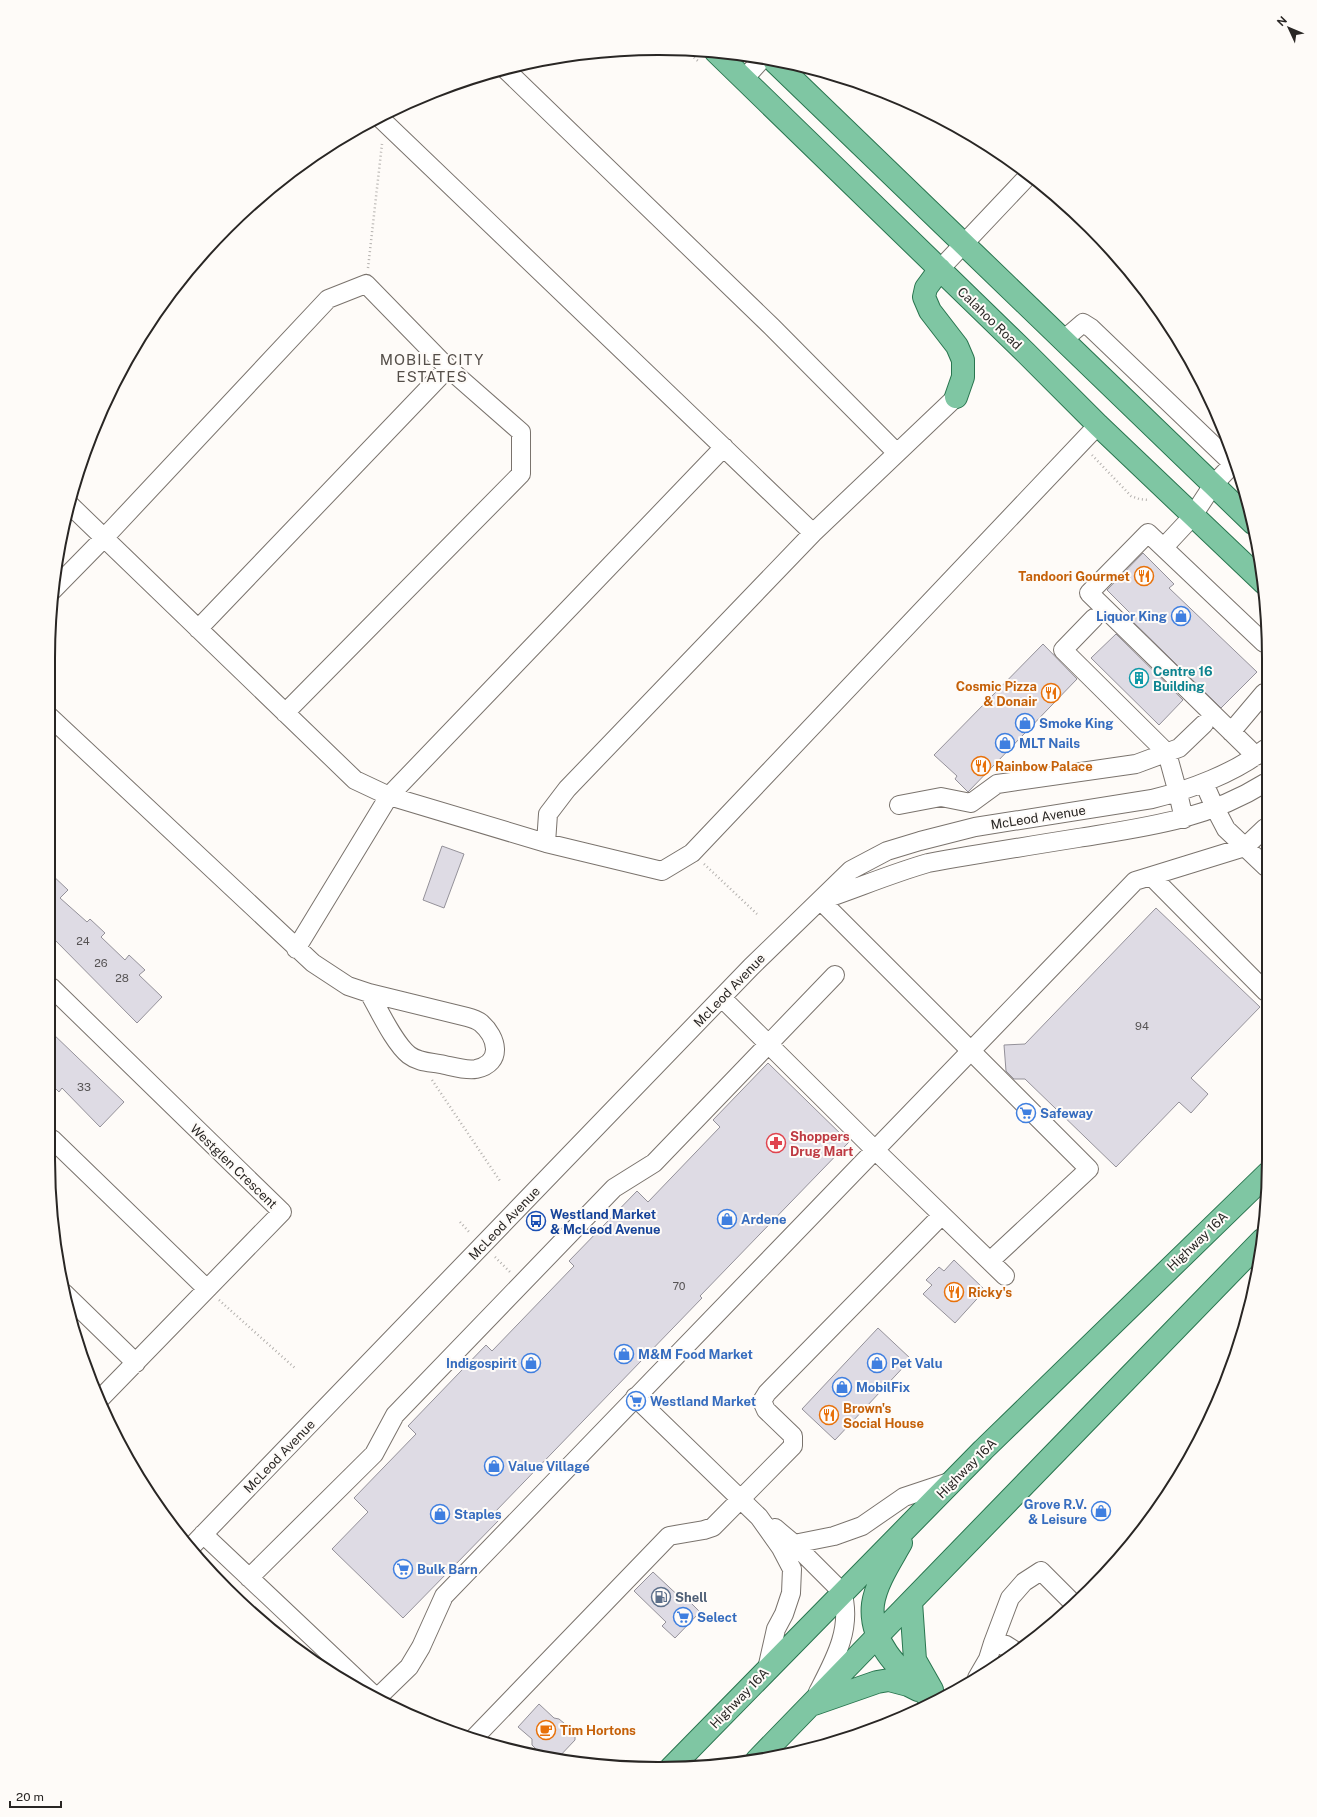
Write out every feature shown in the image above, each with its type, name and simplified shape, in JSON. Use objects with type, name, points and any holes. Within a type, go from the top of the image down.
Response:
[{"type":"main road","name":"Calahoo Road","points":[[723,59],[1026,353],[1192,517],[1256,576]]},
{"type":"main road","points":[[781,68],[1062,341],[1244,514]]},
{"type":"main road","points":[[940,269],[926,288],[924,297],[930,311],[957,346],[963,360],[963,377],[956,397]]},
{"type":"main road","name":"Highway 16A","points":[[677,1762],[953,1480],[1261,1179]]},
{"type":"main road","points":[[765,1752],[1255,1247]]},
{"type":"main road","points":[[914,1519],[878,1587],[873,1604],[874,1624],[876,1637],[899,1668],[931,1697]]},
{"type":"main road","points":[[911,1602],[915,1660],[931,1697]]},
{"type":"main road","points":[[811,1705],[877,1682],[889,1680],[908,1685],[930,1697]]},
{"type":"street","points":[[744,79],[758,64]]},
{"type":"street","points":[[510,74],[772,327],[897,453]]},
{"type":"street","points":[[384,121],[813,533]]},
{"type":"street","points":[[940,269],[1025,179]]},
{"type":"street","points":[[60,583],[104,538],[328,298],[366,284],[448,368],[521,432],[521,474],[285,713]]},
{"type":"street","points":[[1062,341],[1083,323],[1091,328],[1227,456]]},
{"type":"street","points":[[198,629],[448,368]]},
{"type":"street","points":[[546,843],[548,814],[567,789],[813,533],[956,397]]},
{"type":"street","points":[[74,509],[355,780],[389,796],[546,843],[662,870],[692,853],[1098,425]]},
{"type":"street","points":[[296,949],[389,796],[724,447]]},
{"type":"street","points":[[1164,548],[1192,517],[1213,485],[1230,467]]},
{"type":"street","points":[[1260,753],[1231,732],[1089,593],[1148,532],[1262,641]]},
{"type":"street","points":[[1094,618],[1063,650],[1167,753],[1184,819]]},
{"type":"street","points":[[1231,732],[1262,695]]},
{"type":"street","points":[[55,723],[296,949],[331,976],[348,986],[370,993],[467,1017],[480,1022],[490,1032],[495,1042],[496,1051],[492,1060],[476,1069],[467,1069],[418,1060],[408,1054],[400,1046],[370,993]]},
{"type":"street","points":[[899,806],[941,797],[971,803],[997,784],[1136,764],[1179,748],[1204,724]]},
{"type":"street","name":"McLeod Avenue","points":[[194,1543],[793,925],[851,870],[887,852],[920,841],[975,827],[1152,799],[1178,793],[1204,783],[1260,753]]},
{"type":"street","points":[[1204,783],[1226,830],[1262,863]]},
{"type":"street","name":"McLeod Avenue","points":[[820,900],[857,888],[892,873],[928,863],[980,853],[1162,825],[1215,808],[1244,796],[1262,785]]},
{"type":"street","points":[[971,803],[980,853]]},
{"type":"street","points":[[382,1695],[409,1667],[421,1647],[444,1596],[1135,881],[1245,847],[1262,831]]},
{"type":"street","points":[[1151,876],[1262,988]]},
{"type":"street","points":[[820,900],[1089,1169],[990,1261]]},
{"type":"street","points":[[249,1578],[374,1454],[395,1415],[614,1188],[654,1163],[835,975]]},
{"type":"street","name":"Westglen Crescent","points":[[55,991],[282,1212],[104,1395]]},
{"type":"street","points":[[722,998],[875,1150],[1005,1276]]},
{"type":"street","points":[[55,1141],[207,1289]]},
{"type":"street","points":[[478,1734],[669,1536],[713,1527],[793,1446],[793,1436],[766,1410],[762,1400],[942,1215]]},
{"type":"street","points":[[73,1302],[136,1362]]},
{"type":"street","points":[[635,1397],[759,1517],[794,1544],[842,1592],[846,1603],[846,1628],[834,1659],[811,1705]]},
{"type":"street","points":[[794,1544],[834,1536],[862,1526],[904,1497],[953,1480]]},
{"type":"street","points":[[759,1517],[781,1548],[792,1570],[791,1593],[784,1614],[776,1629],[767,1669]]},
{"type":"street","points":[[203,1534],[361,1683]]},
{"type":"street","points":[[984,1666],[988,1660],[1010,1598],[1024,1582],[1041,1571],[1069,1599]]},
{"type":"street","points":[[993,1643],[1006,1645],[1011,1648]]},
{"type":"path","points":[[366,284],[382,123]]},
{"type":"path","points":[[692,853],[758,914]]},
{"type":"path","points":[[418,1060],[500,1180]]},
{"type":"path","points":[[207,1289],[296,1369]]},
{"type":"building","points":[[1143,553],[1174,584],[1169,588],[1257,672],[1221,708],[1127,616],[1130,613],[1107,590]]},
{"type":"building","name":"Centre 16 Building","points":[[1116,634],[1183,700],[1159,725],[1091,658]]},
{"type":"building","points":[[1043,644],[1077,679],[968,792],[955,779],[957,776],[934,755]]},
{"type":"building","points":[[442,846],[464,854],[444,908],[423,900]]},
{"type":"building","points":[[55,878],[68,890],[60,898],[87,922],[90,919],[105,933],[101,937],[125,960],[129,955],[145,970],[139,975],[162,997],[137,1023],[55,940]]},
{"type":"building","points":[[1156,908],[1260,1007],[1191,1078],[1208,1094],[1191,1113],[1179,1102],[1116,1167],[1025,1079],[1014,1079],[1006,1071],[1004,1045],[1025,1044]]},
{"type":"building","points":[[55,1036],[124,1102],[100,1127],[62,1088],[59,1092],[55,1088]]},
{"type":"building","points":[[768,1063],[849,1142],[700,1296],[702,1298],[494,1513],[500,1519],[403,1618],[332,1549],[368,1512],[354,1498],[416,1434],[408,1426],[486,1345],[492,1351],[574,1266],[569,1261],[637,1191],[648,1202],[720,1127],[713,1120]]},
{"type":"building","name":"Ricky's","points":[[954,1260],[985,1290],[955,1323],[923,1294],[932,1285],[926,1280],[939,1267],[944,1271]]},
{"type":"building","points":[[878,1328],[911,1359],[835,1440],[802,1409]]},
{"type":"building","points":[[653,1572],[685,1602],[688,1600],[700,1612],[675,1638],[662,1626],[666,1622],[634,1591]]},
{"type":"building","name":"Tim Hortons","points":[[539,1704],[554,1718],[559,1719],[575,1732],[575,1740],[562,1754],[541,1750],[536,1749],[532,1745],[532,1739],[518,1727]]},
{"type":"place","name":"Tandoori Gourmet","points":[[1144,576]]},
{"type":"place","name":"Liquor King","points":[[1181,616]]},
{"type":"place","name":"Centre 16 Building","points":[[1139,678]]},
{"type":"place","name":"Cosmic Pizza & Donair","points":[[1051,693]]},
{"type":"place","name":"Smoke King","points":[[1025,723]]},
{"type":"place","name":"MLT Nails","points":[[1005,743]]},
{"type":"place","name":"Rainbow Palace","points":[[981,766]]},
{"type":"place","name":"Safeway","points":[[1026,1113]]},
{"type":"place","name":"Shoppers Drug Mart","points":[[776,1143]]},
{"type":"place","name":"Ardene","points":[[727,1219]]},
{"type":"place","name":"Westland Market & McLeod Avenue","points":[[536,1221]]},
{"type":"place","name":"Ricky's","points":[[954,1292]]},
{"type":"place","name":"M&M Food Market","points":[[624,1354]]},
{"type":"place","name":"Indigospirit","points":[[531,1363]]},
{"type":"place","name":"Pet Valu","points":[[877,1363]]},
{"type":"place","name":"MobilFix","points":[[842,1387]]},
{"type":"place","name":"Westland Market","points":[[636,1401]]},
{"type":"place","name":"Brown's Social House","points":[[829,1415]]},
{"type":"place","name":"Value Village","points":[[494,1466]]},
{"type":"place","name":"Grove R.V. & Leisure","points":[[1101,1511]]},
{"type":"place","name":"Staples","points":[[440,1514]]},
{"type":"place","name":"Bulk Barn","points":[[403,1569]]},
{"type":"place","name":"Shell","points":[[661,1597]]},
{"type":"place","name":"Select","points":[[683,1617]]},
{"type":"place","name":"Tim Hortons","points":[[546,1730]]},
{"type":"district","name":"MOBILE CITY ESTATES","points":[[432,368]]}]
